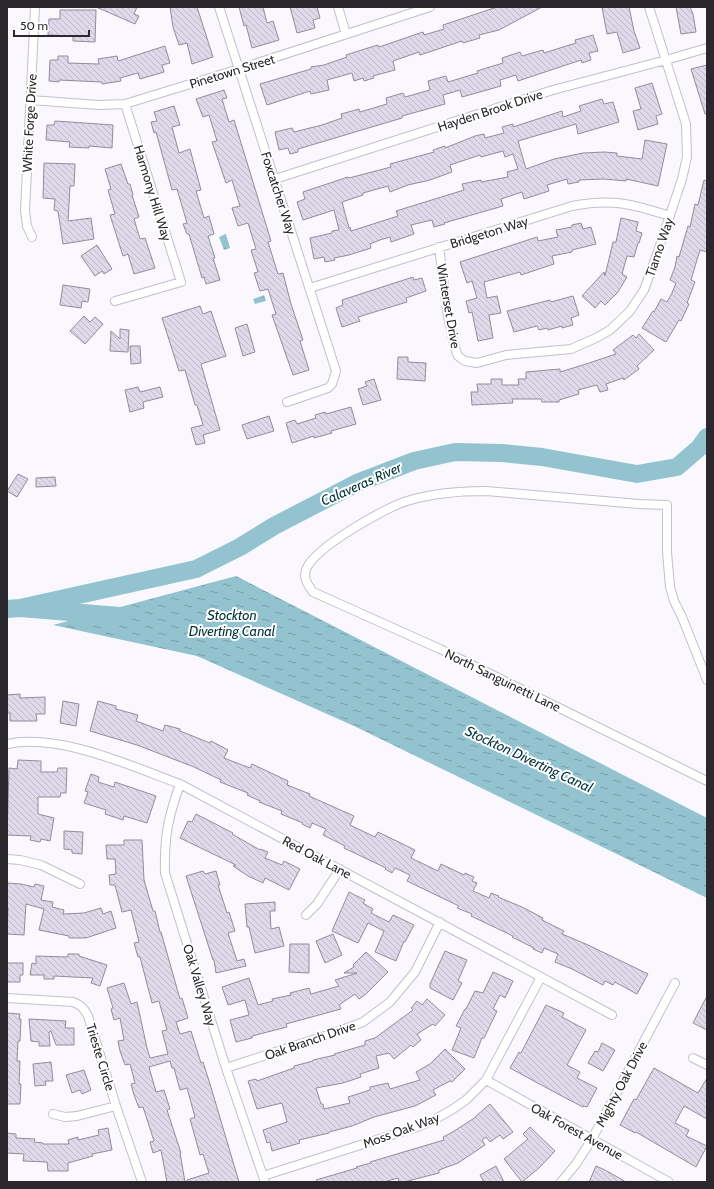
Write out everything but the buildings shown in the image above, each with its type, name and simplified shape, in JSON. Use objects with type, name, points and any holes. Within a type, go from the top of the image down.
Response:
[{"type":"street","name":"White Forge Drive","points":[[32,237],[27,226],[25,211],[35,7]]},
{"type":"street","name":"Foxcatcher Way","points":[[219,7],[335,365],[335,378],[328,388],[287,402]]},
{"type":"street","points":[[338,7],[346,34]]},
{"type":"street","name":"Pinetown Street","points":[[30,100],[99,105],[125,104],[430,7]]},
{"type":"street","name":"Tiamo Way","points":[[465,361],[477,363],[506,355],[571,349],[610,330],[630,311],[644,290],[682,179],[687,157],[688,142],[686,124],[649,7]]},
{"type":"street","name":"Hayden Brook Drive","points":[[275,179],[553,90],[707,48]]},
{"type":"street","name":"Harmony Hill Way","points":[[115,301],[181,282],[125,104]]},
{"type":"street","name":"Bridgeton Way","points":[[310,288],[572,206],[592,202],[617,202],[640,206],[670,216]]},
{"type":"street","name":"Winterset Drive","points":[[439,247],[448,317],[455,348],[458,356],[465,361]]},
{"type":"street","name":"North Sanguinetti Lane","points":[[707,680],[674,601],[670,587],[667,552],[667,505],[486,491],[440,493],[386,508],[368,518],[312,560],[304,577],[308,586],[313,592],[440,649],[707,781]]},
{"type":"street","name":"Red Oak Lane","points":[[7,744],[27,742],[62,746],[118,761],[180,784],[612,1015]]},
{"type":"street","name":"Oak Valley Way","points":[[180,784],[171,808],[167,827],[164,850],[165,873],[226,1068],[264,1179]]},
{"type":"street","points":[[7,859],[20,860],[41,865],[80,884]]},
{"type":"street","points":[[306,915],[317,904],[340,869]]},
{"type":"street","name":"Oak Branch Drive","points":[[226,1068],[363,1022],[390,1002],[415,972],[440,922]]},
{"type":"street","name":"Moss Oak Way","points":[[264,1179],[434,1120],[454,1109],[466,1100],[486,1080],[541,977]]},
{"type":"street","name":"Mighty Oak Drive","points":[[561,1182],[576,1164],[592,1139],[675,983]]},
{"type":"street","name":"Trieste Circle","points":[[7,998],[66,1001],[80,1004],[85,1009],[142,1182]]},
{"type":"street","points":[[693,1058],[707,1065]]},
{"type":"street","name":"Oak Forest Avenue","points":[[486,1080],[669,1182]]},
{"type":"street","points":[[53,1114],[65,1117],[78,1116],[116,1106]]},
{"type":"water","points":[[226,234],[230,248],[224,250],[219,237]]},
{"type":"water","points":[[264,295],[266,301],[255,304],[253,299]]},
{"type":"water","name":"Stockton Diverting Canal","points":[[236,576],[707,818],[707,898],[354,726],[197,656],[53,625]]},
{"type":"waterway","name":"Calaveras River","points":[[20,608],[196,569],[240,547],[274,526],[357,483],[414,461],[455,452],[502,453],[542,457],[637,474],[677,467],[699,448],[707,437]]},
{"type":"waterway","name":"Calaveras River","points":[[7,609],[20,608],[120,616]]}]
